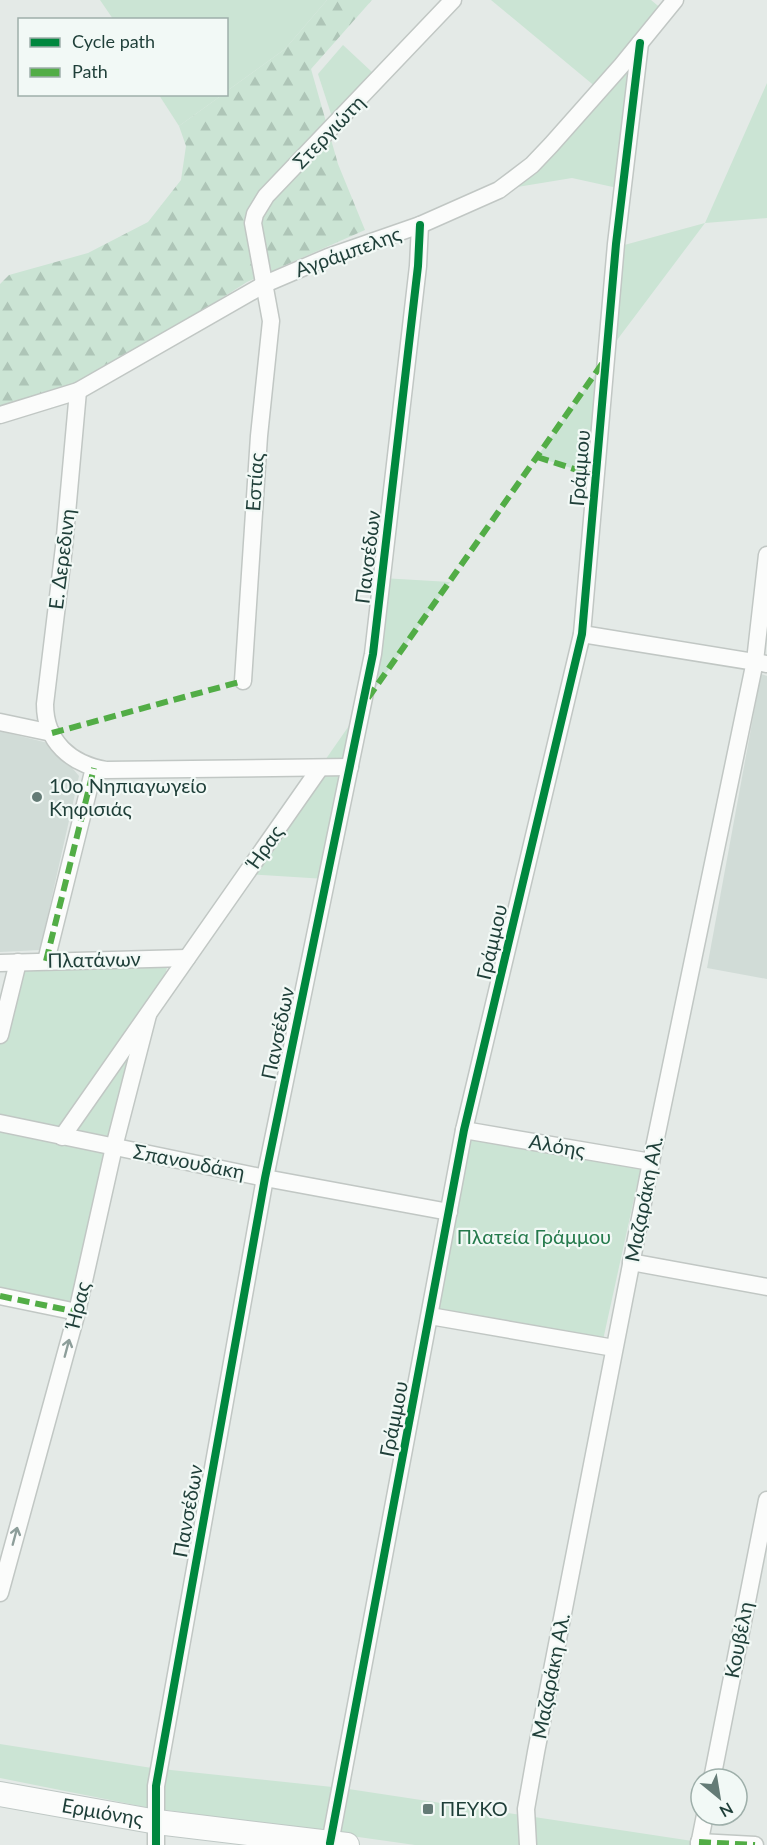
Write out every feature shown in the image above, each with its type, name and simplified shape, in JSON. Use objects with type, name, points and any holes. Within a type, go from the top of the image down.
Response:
[{"type":"street","name":"Στεργιώτη","points":[[265,284],[253,223],[260,204],[453,0]]},
{"type":"street","name":"Αγράμπελης","points":[[0,415],[78,391],[265,284],[328,257],[420,225],[492,194],[532,165],[675,0]]},
{"type":"street","name":"Γράμμου","points":[[340,1844],[464,1130],[582,634],[616,244],[640,42]]},
{"type":"street","name":"Πανσέδων","points":[[157,1834],[156,1786],[265,1178],[373,654],[418,266],[420,225]]},
{"type":"street","name":"Εστίας","points":[[243,681],[259,436],[270,348],[270,314],[265,284]]},
{"type":"street","name":"Ε. Δερεδινη","points":[[51,729],[45,710],[46,683],[64,547],[78,391]]},
{"type":"street","name":"Μαζαράκη Αλ.","points":[[528,1845],[526,1809],[614,1348],[651,1162],[761,662],[767,555]]},
{"type":"street","points":[[582,634],[761,662]]},
{"type":"street","points":[[0,722],[51,729],[69,757],[94,768],[126,771],[236,767],[350,767]]},
{"type":"street","points":[[46,960],[94,768]]},
{"type":"street","name":"Ήρας","points":[[62,1137],[320,768]]},
{"type":"street","name":"Πλατάνων","points":[[0,963],[188,958]]},
{"type":"street","points":[[0,1035],[18,962]]},
{"type":"street","name":"Ήρας","points":[[0,1593],[77,1311],[114,1147],[148,1015]]},
{"type":"street","name":"Σπανουδάκη","points":[[0,1123],[265,1178],[449,1212]]},
{"type":"street","name":"Αλόης","points":[[464,1130],[651,1162]]},
{"type":"street","points":[[631,1262],[767,1287]]},
{"type":"street","points":[[0,1296],[77,1311]]},
{"type":"street","points":[[430,1316],[614,1348]]},
{"type":"street","name":"Κουβέλη","points":[[714,1767],[767,1500]]},
{"type":"street","name":"Ερμιόνης","points":[[0,1794],[157,1834],[340,1844]]},
{"type":"street","points":[[703,1827],[699,1844],[755,1845]]},
{"type":"street","points":[[760,1845],[767,1836]]},
{"type":"shaded area","points":[[761,674],[767,676],[767,979],[707,968]]},
{"type":"shaded area","points":[[0,731],[52,744],[79,776],[40,950],[0,952]]},
{"type":"green space","points":[[100,0],[327,0],[285,49],[228,90],[228,18],[112,18]]},
{"type":"green space","points":[[327,0],[372,0],[311,69],[338,164],[365,230],[247,282],[181,324],[67,389],[0,406],[0,284],[9,275],[88,253],[148,222],[181,180],[186,146],[179,126],[221,96],[228,96],[228,90],[285,49]]},
{"type":"green space","points":[[491,0],[651,0],[663,10],[638,42],[622,189],[572,178],[499,190],[597,88]]},
{"type":"green space","points":[[343,45],[373,73],[332,117],[318,74]]},
{"type":"green space","points":[[767,83],[767,218],[705,223]]},
{"type":"green space","points":[[160,96],[221,96],[179,126]]},
{"type":"green space","points":[[705,223],[608,352],[617,247]]},
{"type":"green space","points":[[606,359],[596,476],[537,457]]},
{"type":"green space","points":[[382,578],[450,582],[362,707]]},
{"type":"green space","points":[[362,707],[326,879],[246,874]]},
{"type":"green space","points":[[169,960],[77,1312],[0,1296],[0,1028],[18,962]]},
{"type":"green space","name":"Πλατεία Γράμμου","points":[[464,1130],[641,1167],[603,1340],[430,1316]]},
{"type":"green space","points":[[0,1744],[152,1768],[342,1788],[699,1842],[755,1845],[415,1845],[145,1807],[0,1778]]},
{"type":"marked path","points":[[368,698],[604,361]]},
{"type":"marked path","points":[[537,457],[596,476]]},
{"type":"marked path","points":[[52,733],[243,681]]},
{"type":"marked path","points":[[46,961],[94,768]]},
{"type":"marked path","points":[[0,1296],[77,1312]]},
{"type":"marked path","points":[[699,1842],[755,1845]]},
{"type":"cycle path","points":[[330,1843],[464,1130],[582,634],[616,244],[640,43]]},
{"type":"cycle path","points":[[156,1845],[156,1786],[265,1178],[373,654],[418,266],[420,225]]},
{"type":"place","name":"10ο Νηπιαγωγείο Κηφισιάς","points":[[37,797]]},
{"type":"place","name":"ΠΕΥΚΟ","points":[[428,1809]]}]
